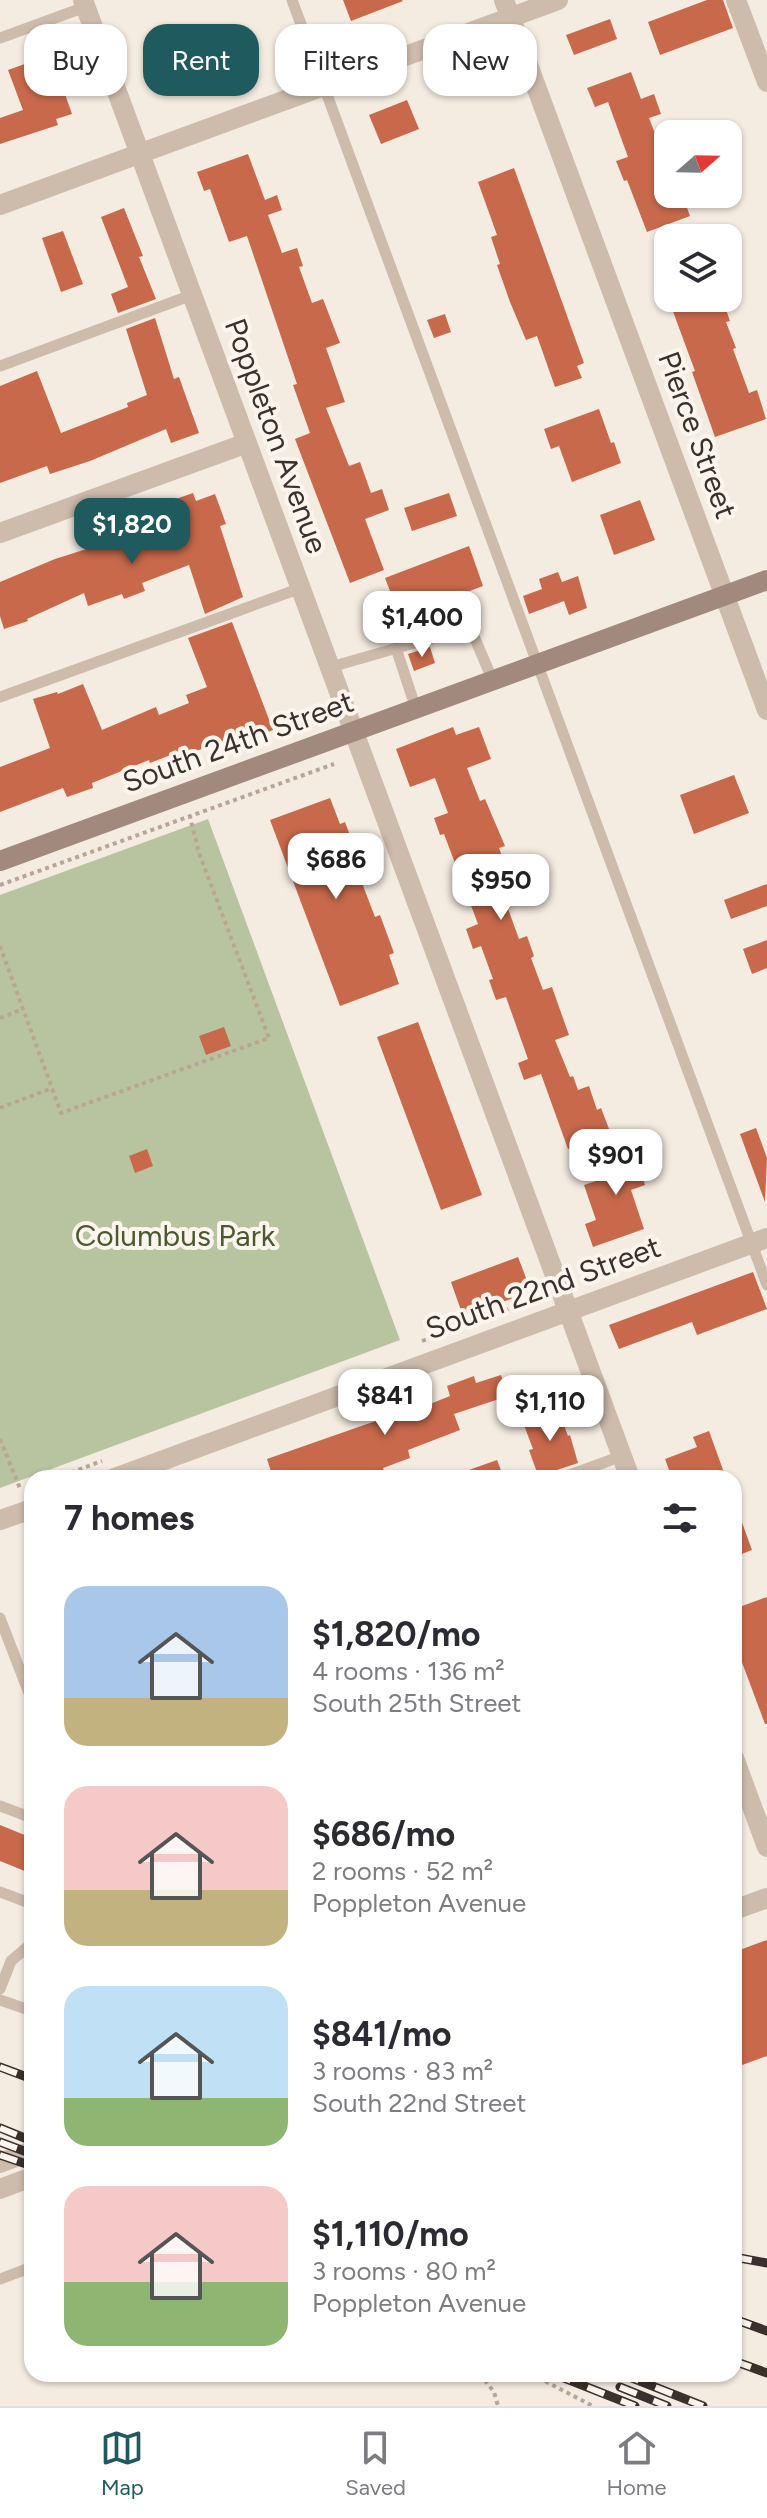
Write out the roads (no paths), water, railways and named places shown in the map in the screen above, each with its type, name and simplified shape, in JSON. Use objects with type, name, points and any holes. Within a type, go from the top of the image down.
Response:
[{"type":"main road","name":"South 24th Street","points":[[0,861],[767,580]]},
{"type":"street","points":[[407,52],[508,9],[558,0]]},
{"type":"street","points":[[736,0],[767,82]]},
{"type":"street","name":"Poppleton Avenue","points":[[84,4],[627,1470]]},
{"type":"street","name":"Pierce Street","points":[[508,9],[767,710]]},
{"type":"street","points":[[0,205],[299,96]]},
{"type":"street","points":[[0,533],[247,443]]},
{"type":"street","name":"South 22nd Street","points":[[137,1470],[759,1241]]},
{"type":"street","points":[[0,1520],[24,1512]]},
{"type":"street","points":[[742,1780],[767,1847]]},
{"type":"street","points":[[742,1907],[767,1898]]},
{"type":"street","points":[[0,2163],[24,2154]]},
{"type":"street","points":[[0,2189],[24,2180]]},
{"type":"lane","points":[[292,0],[301,24]]},
{"type":"lane","points":[[0,38],[84,4]]},
{"type":"lane","points":[[327,96],[537,665],[759,1241],[767,1285]]},
{"type":"lane","points":[[0,366],[192,295]]},
{"type":"lane","points":[[0,697],[301,588]]},
{"type":"lane","points":[[331,667],[470,627],[493,681]]},
{"type":"lane","points":[[396,648],[416,709]]},
{"type":"lane","points":[[583,1470],[622,1456]]},
{"type":"lane","points":[[0,1618],[24,1680]]},
{"type":"lane","points":[[0,1806],[24,1815]]},
{"type":"lane","points":[[0,1892],[24,1901]]},
{"type":"lane","points":[[0,1989],[5,1959],[24,1948]]},
{"type":"lane","points":[[0,2000],[24,2008]]},
{"type":"lane","points":[[0,2279],[24,2270]]},
{"type":"railway","points":[[0,2067],[24,2076]]},
{"type":"railway","points":[[0,2128],[24,2138]]},
{"type":"railway","points":[[0,2142],[24,2151]]},
{"type":"railway","points":[[0,2155],[24,2163]]},
{"type":"railway","points":[[742,2258],[767,2263]]},
{"type":"railway","points":[[742,2322],[767,2331]]},
{"type":"railway","points":[[742,2364],[767,2373]]},
{"type":"railway","points":[[574,2382],[635,2406]]},
{"type":"railway","points":[[642,2382],[703,2406]]},
{"type":"railway","points":[[620,2387],[667,2406]]},
{"type":"park label","name":"Columbus Park","points":[[175,1236]]}]
